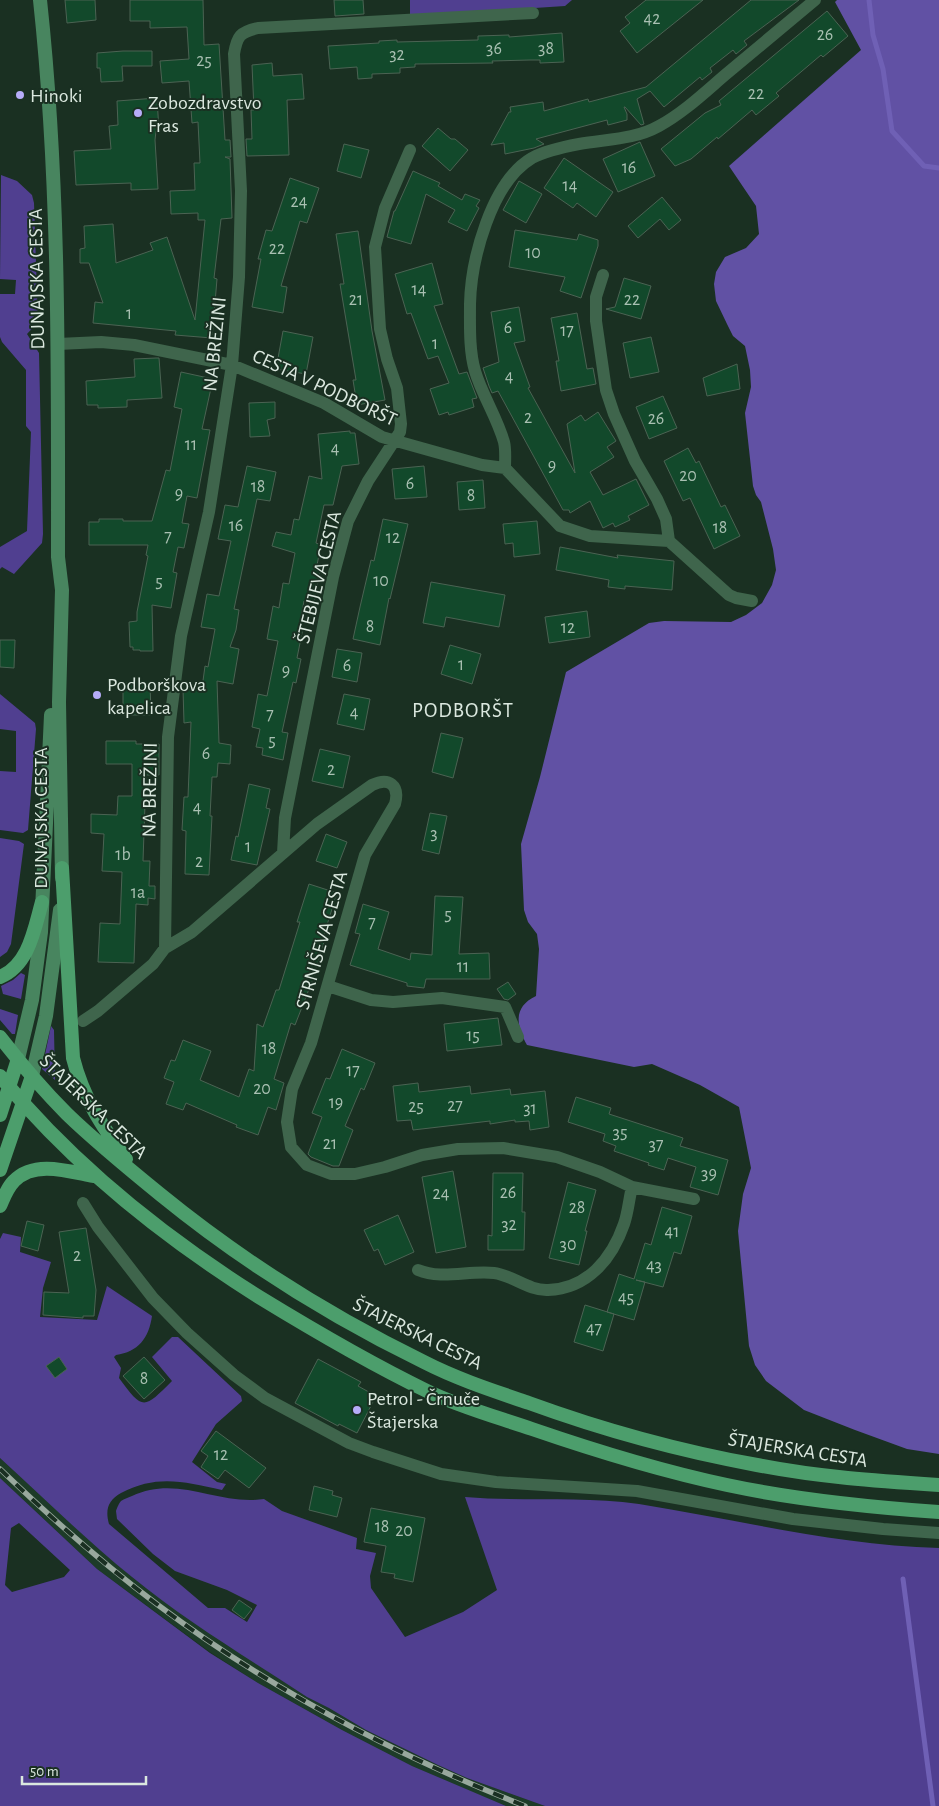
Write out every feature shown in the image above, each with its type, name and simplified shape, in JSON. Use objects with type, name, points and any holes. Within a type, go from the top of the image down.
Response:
[{"type":"main road","name":"DUNAJSKA CESTA","points":[[32,1076],[46,1016],[58,935],[62,868],[59,747],[62,590],[58,557],[58,344],[51,114],[40,0]]},
{"type":"main road","name":"DUNAJSKA CESTA","points":[[18,1059],[30,1010],[41,932],[51,711],[53,589],[58,557]]},
{"type":"main road","points":[[62,868],[67,933],[71,1036],[77,1075],[95,1115],[140,1178]]},
{"type":"main road","points":[[0,977],[10,973],[25,956],[42,902]]},
{"type":"main road","name":"ŠTAJERSKA CESTA","points":[[0,1037],[32,1076],[68,1115],[193,1222],[282,1284],[425,1363],[566,1416],[673,1447],[758,1466],[861,1480],[939,1485]]},
{"type":"main road","points":[[0,1115],[18,1059]]},
{"type":"main road","points":[[0,1076],[50,1133],[94,1176],[135,1211],[170,1237],[246,1288],[329,1338],[428,1391],[479,1411],[640,1464],[728,1485],[800,1498],[939,1512]]},
{"type":"main road","points":[[0,1170],[32,1076]]},
{"type":"main road","points":[[0,1206],[13,1182],[21,1175],[33,1170],[52,1169],[94,1176]]},
{"type":"street","points":[[752,601],[729,595],[669,541],[590,536],[560,526],[505,468],[504,443],[475,371],[470,343],[470,301],[474,261],[488,218],[500,193],[516,170],[531,159],[550,151],[580,144],[637,136],[659,126],[684,110],[815,0]]},
{"type":"street","name":"NA BREŽINI","points":[[165,948],[168,736],[181,636],[209,512],[232,366],[241,236],[241,191],[234,54],[237,40],[245,31],[258,28],[533,13]]},
{"type":"street","name":"ŠTEBIJEVA CESTA","points":[[283,852],[285,818],[333,577],[345,530],[368,480],[400,432],[401,424],[397,388],[380,329],[375,247],[385,208],[410,150]]},
{"type":"street","points":[[602,275],[596,297],[596,321],[606,390],[614,414],[635,461],[657,498],[666,519],[669,541]]},
{"type":"street","name":"CESTA V PODBORŠT","points":[[58,344],[100,342],[134,344],[232,366],[324,403],[382,437],[482,465],[505,468]]},
{"type":"street","name":"STRNIŠEVA CESTA","points":[[83,1021],[98,1011],[153,964],[165,948],[192,932],[317,824],[372,785],[380,781],[387,782],[394,787],[397,794],[395,804],[364,855],[311,1043],[292,1089],[287,1122],[291,1147],[307,1165],[331,1174],[355,1174],[422,1155],[458,1149],[503,1148],[557,1157],[600,1172],[632,1187],[694,1199]]},
{"type":"street","points":[[328,986],[371,1000],[393,1002],[442,998],[505,1007],[518,1036]]},
{"type":"street","points":[[418,1270],[438,1274],[495,1273],[522,1284],[547,1290],[575,1285],[593,1274],[611,1253],[624,1224],[632,1187]]},
{"type":"street","points":[[83,1203],[98,1228],[153,1298],[187,1333],[234,1375],[265,1398],[349,1443],[372,1452],[441,1474],[496,1482],[637,1491],[792,1519],[939,1533]]},
{"type":"shaded area","points":[[410,0],[572,0],[565,6],[410,16]]},
{"type":"shaded area","points":[[837,0],[939,0],[939,1454],[907,1449],[804,1410],[766,1381],[755,1365],[749,1346],[738,1231],[743,1194],[751,1168],[739,1107],[700,1085],[652,1064],[634,1067],[527,1045],[519,1024],[520,1011],[523,1005],[536,996],[539,949],[537,934],[528,922],[524,910],[521,844],[566,672],[649,623],[664,621],[731,622],[746,615],[762,603],[772,585],[776,570],[773,549],[761,502],[753,486],[745,413],[751,387],[750,370],[745,346],[733,336],[716,301],[714,284],[716,272],[725,257],[746,248],[759,234],[756,206],[729,166],[861,50],[835,2]]},
{"type":"shaded area","points":[[1,175],[17,181],[32,195],[34,203],[38,322],[27,334],[39,353],[43,534],[42,543],[14,574],[2,567],[0,569],[0,547],[27,531],[31,432],[26,426],[26,370],[2,342],[0,337],[0,294],[15,294],[16,280],[0,279]]},
{"type":"shaded area","points":[[0,694],[35,723],[36,729],[28,830],[23,833],[0,830],[0,771],[16,772],[16,731],[0,729]]},
{"type":"shaded area","points":[[0,838],[19,841],[24,844],[11,944],[7,952],[0,957]]},
{"type":"shaded area","points":[[21,973],[25,975],[21,999],[3,994],[1,986],[13,980]]},
{"type":"shaded area","points":[[0,1009],[18,1015],[15,1034],[12,1034],[0,1020]]},
{"type":"shaded area","points":[[51,1026],[54,1030],[55,1080],[42,1069]]},
{"type":"shaded area","points":[[3,1233],[21,1237],[20,1252],[51,1262],[43,1288],[40,1317],[97,1320],[107,1286],[152,1316],[148,1331],[141,1343],[130,1351],[114,1357],[121,1368],[119,1378],[139,1401],[149,1401],[172,1381],[152,1357],[172,1337],[178,1337],[241,1396],[242,1401],[216,1424],[192,1462],[217,1482],[226,1484],[222,1490],[183,1482],[147,1483],[121,1493],[113,1499],[110,1502],[107,1514],[109,1524],[208,1608],[225,1608],[247,1622],[257,1605],[227,1590],[175,1571],[153,1554],[117,1519],[116,1511],[121,1501],[149,1490],[166,1488],[247,1500],[264,1499],[282,1511],[357,1538],[356,1549],[376,1553],[370,1576],[371,1588],[405,1637],[463,1612],[497,1590],[465,1497],[639,1504],[826,1537],[901,1546],[939,1548],[939,1806],[545,1806],[467,1778],[438,1765],[366,1730],[307,1697],[174,1609],[132,1577],[65,1519],[0,1458],[0,1239]]},
{"type":"shaded area","points":[[0,1458],[133,1578],[169,1605],[307,1697],[366,1730],[438,1765],[467,1778],[545,1806],[506,1806],[465,1789],[412,1766],[342,1730],[258,1683],[210,1652],[97,1569],[0,1478]]},
{"type":"shaded area","points":[[0,1478],[97,1569],[210,1653],[258,1683],[342,1730],[412,1766],[506,1806],[0,1806]],"holes":[[[19,1523],[70,1570],[64,1577],[12,1592],[5,1585],[11,1528]]]},
{"type":"building","points":[[65,0],[95,0],[96,20],[67,23]]},
{"type":"building","points":[[130,0],[203,0],[204,45],[219,44],[225,140],[230,140],[231,157],[225,157],[230,159],[232,218],[221,219],[214,278],[217,279],[212,338],[175,335],[176,331],[93,323],[95,302],[103,303],[89,263],[80,263],[80,249],[85,248],[84,226],[113,224],[116,263],[153,250],[150,243],[167,237],[195,320],[205,220],[198,220],[198,213],[171,214],[170,191],[195,190],[194,163],[200,163],[198,122],[192,123],[189,81],[162,83],[160,61],[189,59],[187,27],[150,28],[150,21],[130,21]]},
{"type":"building","points":[[334,0],[363,0],[364,14],[335,16]]},
{"type":"building","points":[[646,0],[703,0],[637,53],[620,31],[630,23],[625,17]]},
{"type":"building","points":[[751,0],[799,0],[744,41],[747,45],[736,54],[733,50],[710,68],[712,72],[702,80],[700,77],[664,107],[650,91],[637,99],[644,124],[641,125],[624,107],[627,120],[608,125],[607,120],[536,139],[544,144],[534,148],[505,154],[504,143],[491,145],[509,112],[511,112],[510,107],[543,102],[544,111],[588,99],[589,102],[646,87]]},
{"type":"building","points":[[827,11],[848,36],[823,57],[821,55],[776,93],[779,96],[756,115],[752,110],[691,159],[675,166],[661,149],[705,113],[721,105],[719,101]]},
{"type":"building","points":[[562,33],[564,62],[540,63],[540,60],[530,60],[492,61],[493,63],[415,64],[415,67],[400,68],[400,73],[372,74],[372,78],[358,79],[357,67],[330,69],[328,46],[397,40],[397,42],[478,40],[478,36],[509,35],[509,37]]},
{"type":"building","points":[[152,51],[152,66],[122,66],[123,81],[101,82],[100,68],[97,68],[97,53]]},
{"type":"building","points":[[272,63],[273,76],[302,74],[304,99],[287,100],[289,155],[247,156],[246,139],[252,139],[251,110],[254,110],[252,65]]},
{"type":"building","points":[[157,98],[159,131],[156,131],[155,140],[158,189],[131,190],[131,183],[76,185],[74,151],[111,149],[109,126],[118,125],[117,101]]},
{"type":"building","points":[[438,128],[468,150],[450,171],[422,146]]},
{"type":"building","points":[[640,142],[655,176],[618,192],[603,159]]},
{"type":"building","points":[[344,144],[369,150],[361,178],[337,171]]},
{"type":"building","points":[[564,158],[613,192],[596,217],[577,203],[573,208],[544,188]]},
{"type":"building","points":[[413,171],[440,183],[438,186],[462,200],[465,194],[480,200],[476,206],[479,208],[467,231],[448,222],[455,210],[426,194],[411,244],[387,237],[394,211]]},
{"type":"building","points":[[290,178],[319,188],[307,223],[300,221],[281,286],[287,287],[283,313],[252,307],[261,259],[258,259],[266,230],[272,231]]},
{"type":"building","points":[[519,181],[542,194],[526,223],[503,210]]},
{"type":"building","points":[[662,197],[681,220],[669,230],[660,219],[638,238],[628,226]]},
{"type":"building","points":[[515,230],[577,240],[579,234],[598,240],[598,246],[581,298],[560,291],[565,277],[509,267]]},
{"type":"building","points":[[358,231],[372,331],[385,400],[357,405],[353,380],[356,380],[340,284],[344,284],[336,234]]},
{"type":"building","points":[[432,263],[443,304],[434,306],[459,374],[467,372],[477,398],[472,399],[474,407],[449,415],[448,412],[439,415],[430,389],[449,383],[438,356],[428,359],[411,313],[407,314],[395,274]]},
{"type":"building","points":[[624,278],[651,286],[641,319],[606,309],[615,307]]},
{"type":"building","points":[[519,307],[525,341],[514,343],[530,387],[528,388],[575,473],[567,424],[581,415],[585,421],[598,412],[616,441],[607,447],[614,457],[590,472],[603,495],[636,479],[649,505],[628,516],[630,520],[615,527],[613,523],[603,528],[590,501],[570,513],[569,510],[563,510],[498,391],[492,393],[483,368],[499,362],[491,312]]},
{"type":"building","points":[[577,313],[587,369],[593,368],[596,384],[561,391],[556,361],[559,361],[551,318]]},
{"type":"building","points":[[283,331],[313,337],[306,374],[276,369]]},
{"type":"building","points":[[651,337],[659,372],[630,378],[623,343]]},
{"type":"building","points":[[159,358],[162,398],[127,400],[127,407],[98,408],[98,405],[87,405],[86,381],[135,377],[134,359]]},
{"type":"building","points":[[737,364],[740,389],[707,396],[703,378]]},
{"type":"building","points":[[181,372],[213,379],[202,429],[210,430],[197,498],[187,496],[182,523],[189,524],[184,548],[178,547],[173,572],[177,573],[171,608],[152,605],[153,651],[133,650],[133,647],[130,647],[129,622],[137,621],[137,612],[148,556],[146,555],[148,545],[89,545],[89,522],[99,522],[99,519],[152,521],[166,470],[170,471],[182,409],[174,407]]},
{"type":"building","points":[[663,396],[677,428],[649,439],[636,407]]},
{"type":"building","points":[[275,402],[275,418],[267,420],[270,436],[250,437],[249,403]]},
{"type":"building","points":[[350,431],[350,433],[355,433],[359,464],[342,466],[333,505],[324,505],[316,543],[321,545],[316,570],[320,571],[314,603],[304,601],[299,628],[303,628],[297,658],[301,659],[296,683],[293,682],[282,732],[288,733],[283,760],[262,755],[263,748],[256,747],[260,729],[252,727],[258,694],[267,696],[278,641],[267,639],[273,606],[279,608],[283,583],[289,584],[295,553],[272,546],[276,532],[291,535],[294,519],[299,520],[309,476],[322,479],[318,434]]},
{"type":"building","points":[[688,448],[696,463],[699,461],[721,507],[725,505],[740,536],[714,549],[690,498],[683,501],[664,461]]},
{"type":"building","points":[[247,466],[276,472],[270,501],[257,499],[234,609],[239,610],[236,630],[230,647],[239,649],[233,684],[217,681],[219,743],[231,745],[230,764],[218,763],[217,777],[212,777],[209,875],[185,874],[186,831],[182,830],[184,797],[188,797],[191,722],[184,723],[183,689],[202,688],[205,666],[208,667],[215,629],[201,627],[207,594],[219,596],[231,541],[218,539],[225,505],[238,507]]},
{"type":"building","points":[[424,466],[427,497],[395,499],[392,469]]},
{"type":"building","points":[[483,480],[485,508],[459,510],[457,482]]},
{"type":"building","points":[[383,519],[408,524],[389,598],[380,645],[353,639],[371,560],[374,561]]},
{"type":"building","points":[[537,521],[540,554],[514,557],[513,543],[505,544],[503,524]]},
{"type":"building","points":[[560,547],[618,558],[617,555],[674,561],[672,590],[625,586],[625,589],[608,587],[609,580],[556,570]]},
{"type":"building","points":[[431,582],[505,595],[499,627],[446,617],[444,627],[423,623]]},
{"type":"building","points":[[587,611],[590,637],[549,643],[545,617]]},
{"type":"building","points":[[0,640],[15,640],[14,668],[0,667]]},
{"type":"building","points":[[450,645],[481,654],[472,684],[441,674]]},
{"type":"building","points":[[337,649],[362,653],[357,682],[332,677]]},
{"type":"building","points":[[123,683],[150,683],[151,715],[123,715]]},
{"type":"building","points":[[344,694],[370,699],[364,730],[337,724]]},
{"type":"building","points":[[441,733],[463,738],[453,778],[432,772]]},
{"type":"building","points":[[106,741],[136,741],[136,744],[159,744],[159,775],[146,775],[143,861],[150,861],[149,886],[155,886],[155,899],[148,898],[148,905],[136,904],[134,963],[98,962],[100,923],[120,924],[122,872],[102,871],[104,834],[91,833],[91,814],[117,815],[118,796],[132,796],[132,764],[106,764]]},
{"type":"building","points":[[320,749],[350,756],[343,788],[312,781]]},
{"type":"building","points":[[249,784],[270,789],[266,808],[270,809],[257,865],[231,860],[236,836],[238,837]]},
{"type":"building","points":[[430,813],[447,816],[439,854],[422,850]]},
{"type":"building","points":[[326,834],[347,842],[337,868],[316,861]]},
{"type":"building","points":[[309,884],[337,893],[322,941],[324,942],[313,979],[295,1025],[291,1023],[274,1079],[284,1083],[276,1110],[268,1107],[258,1135],[236,1127],[237,1125],[186,1103],[183,1110],[166,1104],[174,1082],[164,1078],[171,1060],[175,1061],[183,1040],[211,1051],[200,1080],[239,1097],[249,1069],[254,1071],[257,1024],[263,1027],[276,990],[279,990],[300,922],[297,922]]},
{"type":"building","points":[[435,896],[463,897],[459,954],[489,953],[490,979],[426,979],[424,988],[407,986],[407,983],[350,965],[360,934],[355,933],[363,904],[389,912],[378,949],[410,960],[411,953],[432,955]]},
{"type":"building","points":[[508,982],[516,994],[508,1000],[504,999],[497,989]]},
{"type":"building","points":[[498,1018],[502,1045],[447,1051],[444,1024]]},
{"type":"building","points":[[342,1049],[375,1063],[364,1090],[361,1088],[345,1126],[353,1130],[339,1166],[333,1166],[308,1154],[322,1117],[312,1113],[326,1078],[330,1079]]},
{"type":"building","points":[[418,1083],[419,1092],[470,1086],[471,1094],[510,1089],[511,1095],[545,1091],[549,1127],[530,1130],[529,1121],[515,1122],[515,1120],[490,1124],[490,1121],[413,1130],[411,1120],[397,1121],[393,1086]]},
{"type":"building","points":[[576,1097],[611,1108],[609,1114],[683,1138],[680,1146],[728,1160],[718,1195],[690,1187],[696,1167],[668,1158],[664,1170],[648,1165],[649,1163],[614,1151],[616,1146],[603,1141],[605,1134],[568,1122]]},
{"type":"building","points":[[453,1171],[466,1247],[436,1253],[422,1177]]},
{"type":"building","points":[[493,1173],[523,1173],[522,1212],[525,1212],[524,1250],[488,1250],[488,1235],[492,1236]]},
{"type":"building","points":[[568,1182],[596,1190],[585,1231],[587,1231],[579,1265],[549,1258]]},
{"type":"building","points":[[662,1207],[692,1216],[681,1254],[674,1252],[663,1287],[645,1282],[634,1320],[607,1312],[619,1274],[634,1279],[645,1243],[651,1245]]},
{"type":"building","points":[[398,1215],[414,1252],[385,1265],[378,1249],[374,1251],[364,1230]]},
{"type":"building","points":[[27,1221],[44,1225],[38,1251],[21,1246]]},
{"type":"building","points":[[86,1228],[96,1290],[94,1316],[83,1316],[83,1318],[43,1315],[44,1292],[69,1293],[59,1232]]},
{"type":"building","points":[[585,1305],[614,1314],[603,1351],[574,1342]]},
{"type":"building","points":[[59,1357],[67,1369],[55,1378],[46,1366]]},
{"type":"building","points":[[144,1357],[165,1380],[144,1399],[123,1376]]},
{"type":"building","points":[[318,1359],[361,1382],[358,1386],[376,1396],[357,1433],[339,1424],[338,1426],[295,1403]]},
{"type":"building","points":[[216,1431],[266,1468],[249,1488],[225,1470],[218,1479],[201,1467],[208,1456],[201,1451]]},
{"type":"building","points":[[314,1486],[333,1491],[332,1495],[342,1498],[337,1517],[309,1510]]},
{"type":"building","points":[[371,1508],[425,1518],[413,1582],[394,1578],[395,1574],[381,1572],[386,1546],[364,1542]]},
{"type":"building","points":[[239,1600],[252,1609],[244,1619],[232,1610]]},
{"type":"waterway","points":[[869,0],[873,35],[883,69],[892,131],[924,166],[939,168]]},
{"type":"waterway","points":[[903,1579],[933,1806]]},
{"type":"railway","points":[[0,1469],[57,1522],[117,1573],[158,1605],[244,1665],[335,1718],[381,1742],[476,1786],[525,1806]]},
{"type":"place","name":"Hinoki","points":[[20,95]]},
{"type":"place","name":"Zobozdravstvo Fras","points":[[138,113]]},
{"type":"place","name":"Podborškova kapelica","points":[[97,695]]},
{"type":"place","name":"Petrol - Črnuče Štajerska","points":[[357,1410]]},
{"type":"district","name":"PODBORŠT","points":[[463,710]]}]
